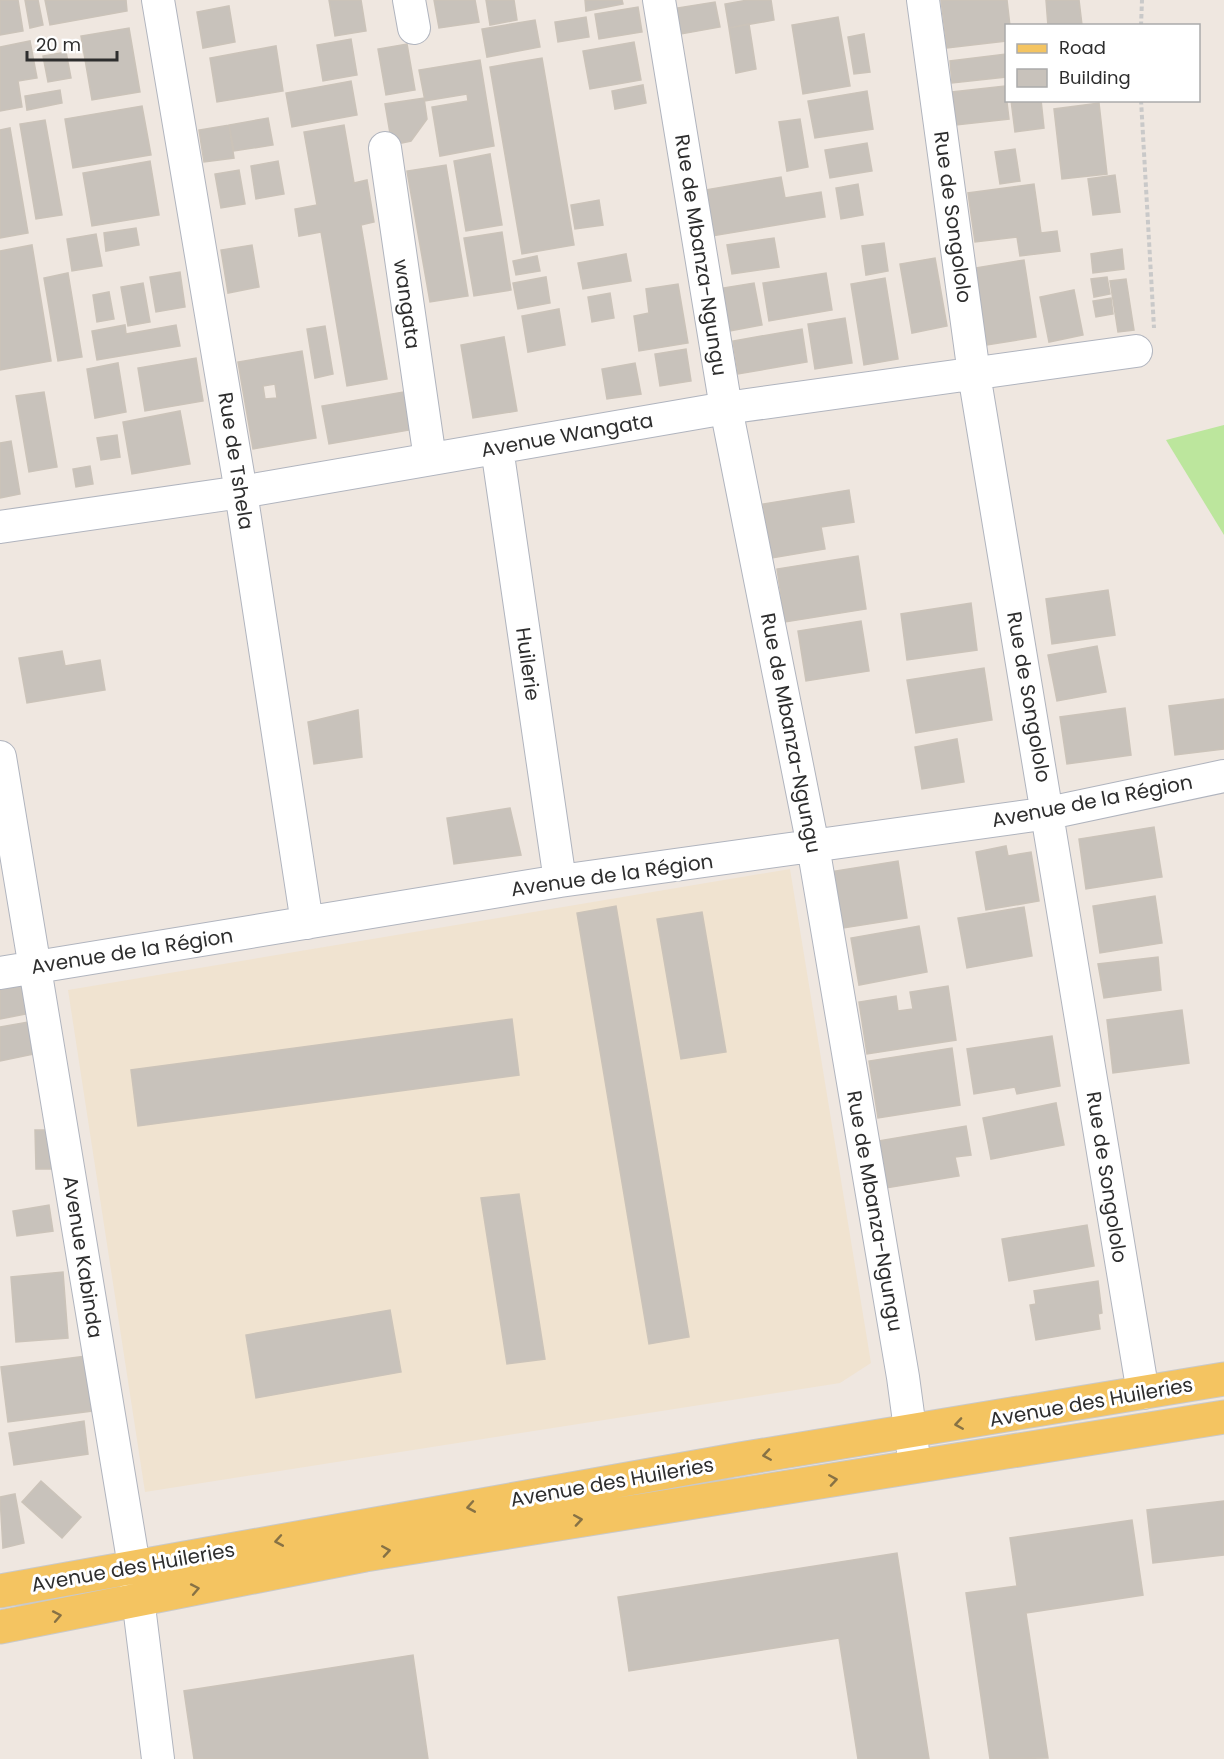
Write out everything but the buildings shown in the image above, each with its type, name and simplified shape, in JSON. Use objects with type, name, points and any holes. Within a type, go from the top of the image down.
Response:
[{"type":"main road","name":"Avenue des Huileries","points":[[0,1591],[910,1431],[1224,1379]]},
{"type":"main road","name":"Avenue des Huileries","points":[[0,1627],[365,1555],[1224,1417]]},
{"type":"street","name":"Rue de Tshela","points":[[158,0],[241,492],[307,923]]},
{"type":"street","name":"Rue de Mbanza-Ngungu","points":[[659,0],[726,408],[813,846],[915,1466]]},
{"type":"street","name":"Rue de Songololo","points":[[923,0],[974,374],[1143,1393]]},
{"type":"street","name":"wangata","points":[[385,148],[429,459]]},
{"type":"street","name":"Avenue Wangata","points":[[0,527],[241,492],[726,408],[1136,351]]},
{"type":"street","name":"Huilerie","points":[[497,448],[560,881]]},
{"type":"street","name":"Avenue Kabinda","points":[[0,757],[134,1566],[158,1759]]},
{"type":"street","name":"Avenue de la Région","points":[[0,973],[560,881],[1048,813],[1224,776]]},
{"type":"path","points":[[1141,24],[1142,0]]},
{"type":"path","points":[[1136,351],[1154,332],[1141,102]]},
{"type":"shaded area","points":[[790,869],[871,1363],[840,1383],[145,1492],[68,990]]},
{"type":"green space","points":[[1224,425],[1224,535],[1166,440]]}]
